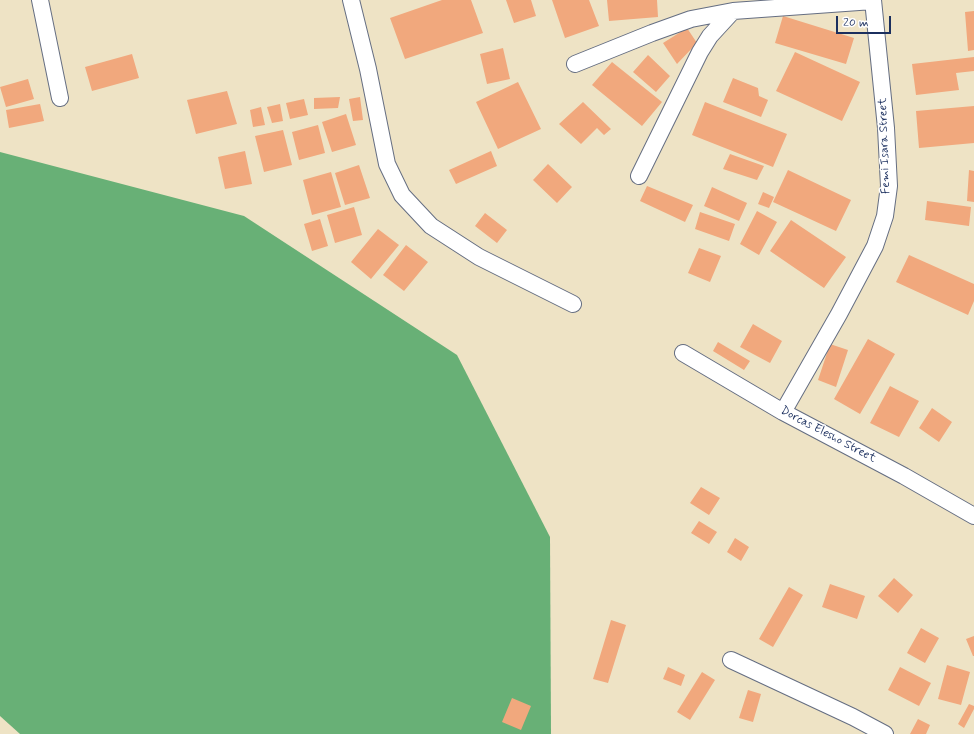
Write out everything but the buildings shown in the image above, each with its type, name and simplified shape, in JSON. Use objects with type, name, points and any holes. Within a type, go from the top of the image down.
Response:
[{"type":"street","points":[[40,0],[60,98]]},
{"type":"street","points":[[351,0],[368,69],[387,164],[402,195],[431,226],[473,253],[573,304]]},
{"type":"street","points":[[575,64],[691,19],[733,11],[873,0]]},
{"type":"street","name":"Femi Isara Street","points":[[783,412],[868,260],[875,246],[885,216],[889,186],[886,128],[873,0]]},
{"type":"street","points":[[639,176],[700,52],[710,36],[733,11]]},
{"type":"street","name":"Dorcas Elesho Street","points":[[683,353],[783,412],[904,476],[974,516]]},
{"type":"street","points":[[731,660],[853,717],[885,734]]},
{"type":"green space","points":[[0,152],[244,216],[457,355],[550,537],[551,734],[20,734],[0,716]]}]
